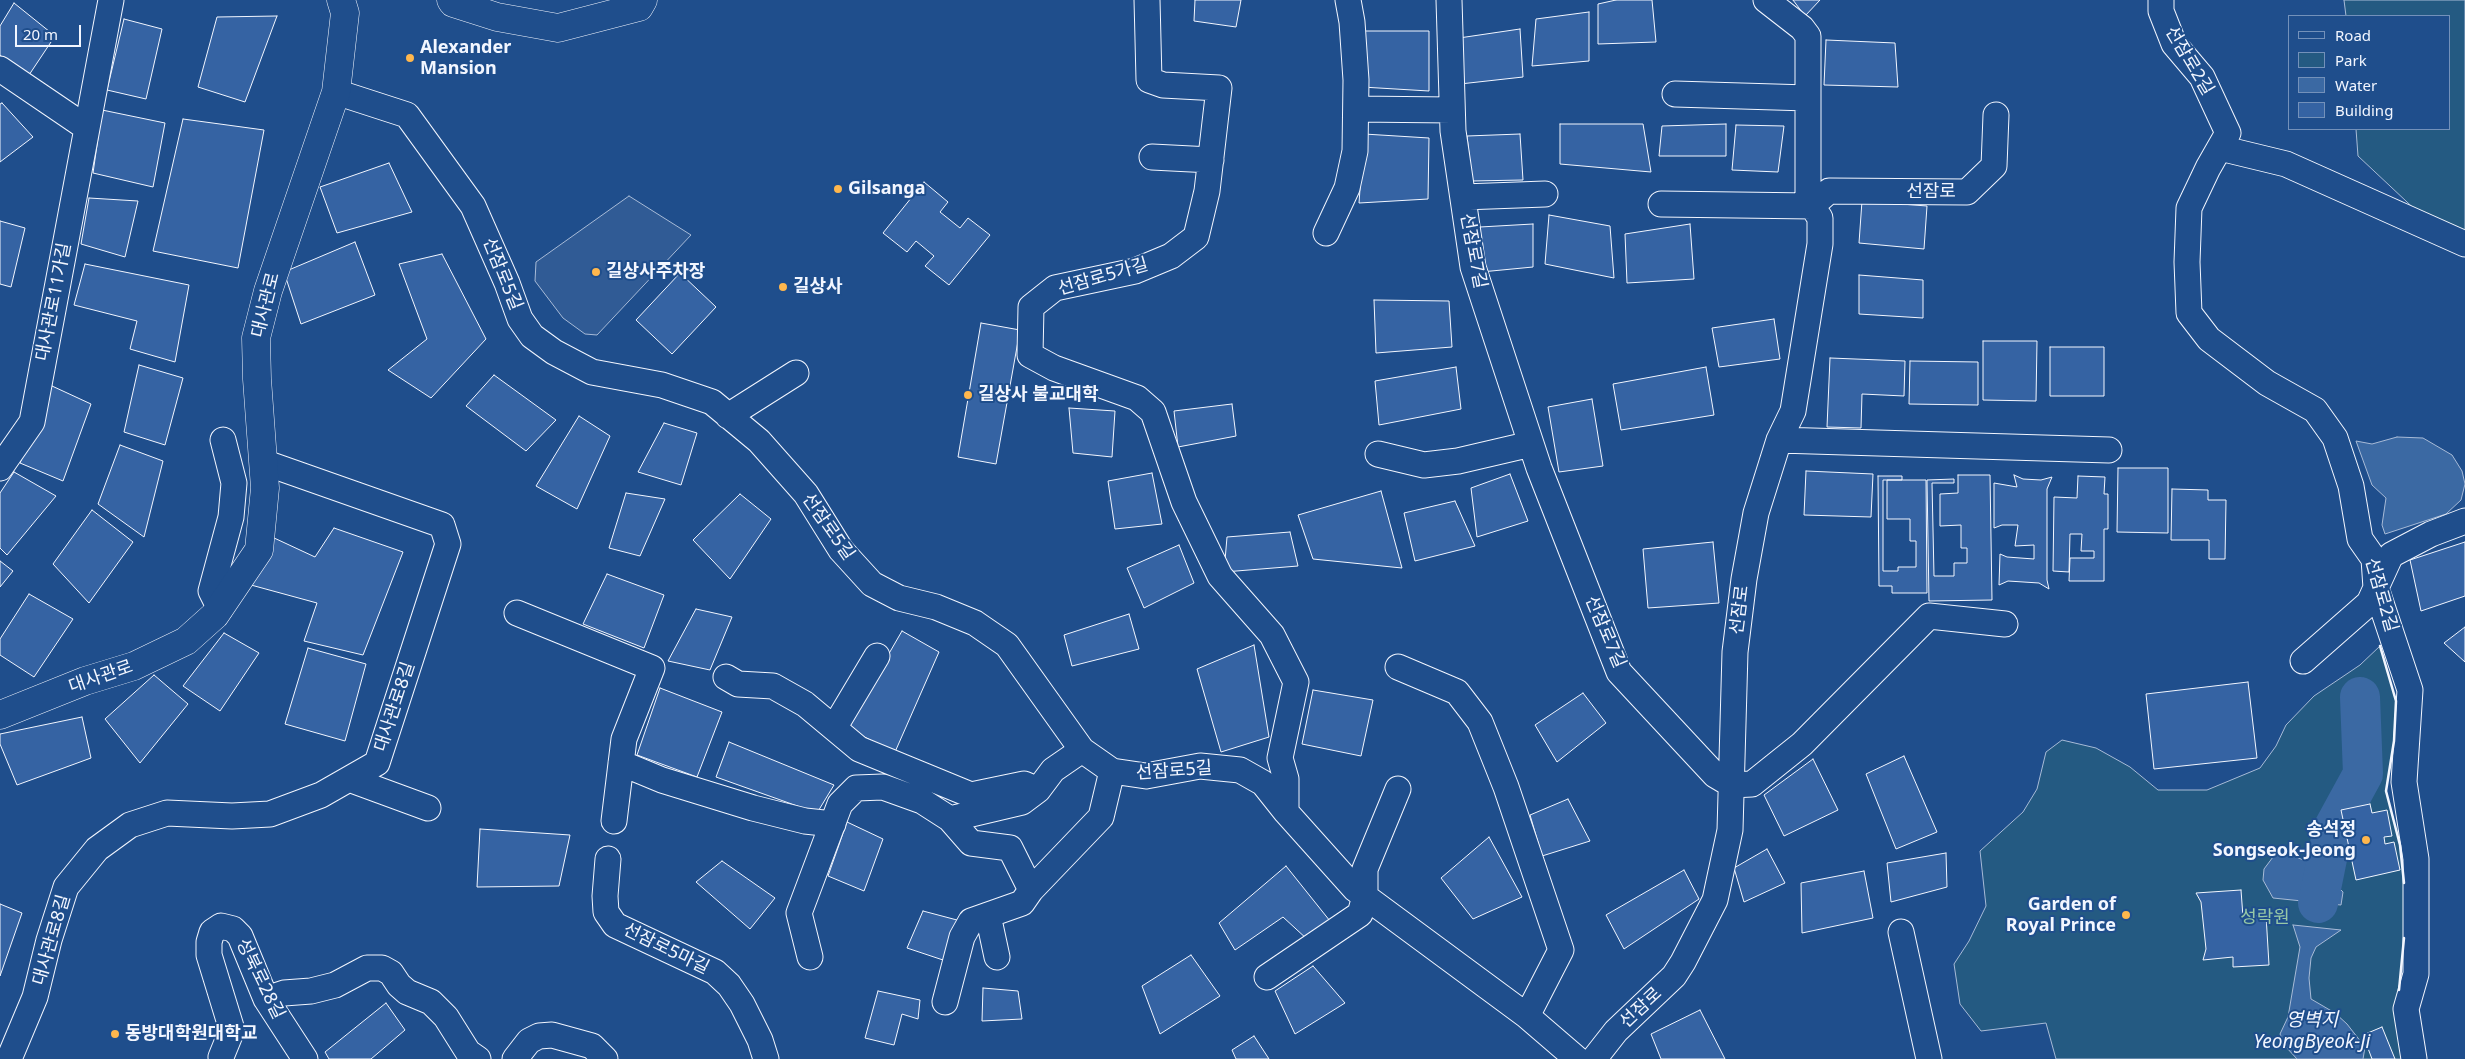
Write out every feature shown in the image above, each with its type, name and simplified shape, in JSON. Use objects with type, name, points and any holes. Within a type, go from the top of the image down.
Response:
[{"type":"main road","name":"대사관로","points":[[0,716],[85,681],[134,666],[175,648],[186,641],[220,609],[259,550],[265,488],[256,338],[268,291],[336,92],[345,14],[341,0]]},
{"type":"main road","points":[[452,0],[453,3],[497,18],[558,28],[639,6],[643,0]]},
{"type":"street","name":"대사관로11가길","points":[[0,468],[32,422],[111,0]]},
{"type":"street","name":"선잠로5가길","points":[[1147,0],[1148,80],[1163,84],[1219,88],[1207,191],[1196,237],[1171,256],[1135,271],[1055,288],[1031,307],[1030,355],[1054,368],[1137,398],[1153,412],[1184,502],[1220,576],[1272,635],[1296,682],[1280,758],[1286,779],[1286,812]]},
{"type":"street","points":[[1326,233],[1347,188],[1355,150],[1356,109],[1352,22],[1348,0]]},
{"type":"street","name":"선잠로7길","points":[[1449,0],[1452,131],[1473,267],[1531,444],[1619,672],[1714,775],[1732,785]]},
{"type":"street","name":"선잠로","points":[[1594,1059],[1616,1031],[1674,976],[1715,900],[1730,830],[1735,652],[1744,579],[1756,513],[1779,440],[1793,411],[1820,244],[1820,218],[1808,200],[1808,36],[1802,28],[1766,0]]},
{"type":"street","name":"선잠로2길","points":[[2161,0],[2161,11],[2174,44],[2202,76],[2228,133],[2189,208],[2187,262],[2189,313],[2209,339],[2267,383],[2315,410],[2335,438],[2351,486],[2360,539],[2374,558],[2376,588],[2410,690],[2404,782],[2416,868],[2416,974],[2406,1009],[2414,1059]]},
{"type":"street","points":[[0,69],[87,128]]},
{"type":"street","name":"선잠로5길","points":[[336,92],[407,115],[473,206],[508,282],[520,319],[532,336],[554,352],[592,372],[662,385],[712,402],[759,441],[806,494],[841,550],[872,584],[899,598],[936,607],[975,623],[1007,645],[1082,750],[1112,771],[1146,776],[1200,766],[1240,770],[1263,784],[1355,889],[1526,1016],[1577,1059]]},
{"type":"street","points":[[1675,94],[1808,98]]},
{"type":"street","points":[[1356,109],[1452,110]]},
{"type":"street","name":"선잠로","points":[[1812,206],[1829,191],[1968,192],[1994,166],[1996,115]]},
{"type":"street","points":[[2220,148],[2286,164],[2465,244]]},
{"type":"street","points":[[1152,157],[1211,160]]},
{"type":"street","points":[[1463,197],[1545,194]]},
{"type":"street","points":[[1661,204],[1812,206]]},
{"type":"street","points":[[728,416],[796,373]]},
{"type":"street","points":[[220,609],[211,591],[231,517],[234,483],[223,440]]},
{"type":"street","points":[[1779,440],[2109,450]]},
{"type":"street","points":[[1378,454],[1424,465],[1458,461],[1531,444]]},
{"type":"street","name":"대사관로8길","points":[[9,1059],[36,998],[49,940],[66,887],[97,849],[130,825],[167,813],[232,816],[270,814],[321,795],[378,763],[448,544],[442,525],[263,462]]},
{"type":"street","points":[[2303,661],[2369,603],[2391,555],[2431,534],[2465,521]]},
{"type":"street","points":[[517,613],[652,668],[624,739],[614,821]]},
{"type":"street","points":[[1732,785],[1752,784],[1802,744],[1929,616],[2006,624]]},
{"type":"street","points":[[834,728],[877,656]]},
{"type":"street","points":[[1398,667],[1457,692],[1480,722],[1506,787],[1561,950],[1526,1016]]},
{"type":"street","points":[[726,677],[738,684],[773,686],[804,704],[859,749],[971,796],[1024,784],[1038,790]]},
{"type":"street","points":[[950,819],[1022,802],[1038,790],[1053,770],[1082,750]]},
{"type":"street","points":[[622,763],[662,780],[753,808],[805,821],[833,824]]},
{"type":"street","points":[[945,1002],[962,937],[971,920],[1022,903],[1031,890],[1101,817],[1112,771]]},
{"type":"street","points":[[349,779],[428,808]]},
{"type":"street","points":[[810,957],[799,913],[840,804],[856,788],[883,788],[922,801],[950,819],[971,843],[1010,848],[1031,890]]},
{"type":"street","points":[[1267,977],[1360,914],[1365,896],[1365,869],[1398,789]]},
{"type":"street","name":"선잠로5마길","points":[[608,858],[605,896],[606,912],[615,925],[715,972],[729,986],[742,1004],[760,1040],[766,1059]]},
{"type":"street","points":[[988,915],[997,957]]},
{"type":"street","name":"성북로28길","points":[[221,1056],[232,1030],[209,955],[209,942],[212,932],[221,926],[233,928],[240,936],[266,999],[305,1059]]},
{"type":"street","points":[[1901,932],[1929,1059]]},
{"type":"street","points":[[266,999],[284,993],[311,991],[335,985],[367,968],[382,968],[391,973],[399,985],[407,992],[431,1002],[446,1017],[468,1052],[478,1059]]},
{"type":"street","points":[[515,1059],[529,1041],[539,1036],[552,1035],[592,1046],[605,1059]]},
{"type":"green space","points":[[2344,0],[2465,0],[2465,253],[2455,247],[2358,156],[2356,130],[2450,130],[2450,15],[2346,15]]},
{"type":"green space","name":"성락원","points":[[2380,646],[2396,701],[2394,741],[2386,791],[2400,845],[2407,907],[2398,1003],[2404,1059],[2056,1059],[2046,1023],[1981,1031],[1960,1004],[1954,964],[1969,941],[1986,906],[1980,851],[2023,812],[2037,789],[2046,752],[2062,740],[2096,748],[2130,767],[2158,790],[2207,790],[2260,768],[2276,746],[2286,725],[2314,696],[2360,665]]},
{"type":"shaded area","name":"길상사주차장","points":[[629,196],[691,235],[597,335],[585,334],[563,318],[535,281],[536,262]]},
{"type":"water","points":[[2397,437],[2423,438],[2452,455],[2462,471],[2465,484],[2461,500],[2446,514],[2385,534],[2382,525],[2386,498],[2372,485],[2356,441],[2372,444]]},
{"type":"water","points":[[2333,829],[2340,844],[2340,862],[2336,885],[2343,892],[2341,905],[2273,898],[2263,880],[2264,869],[2279,849],[2303,860],[2316,853],[2320,842]]},
{"type":"water","name":"영벽지 YeongByeok-Ji","points":[[2293,925],[2341,930],[2316,947],[2311,958],[2309,978],[2311,999],[2335,1013],[2347,1024],[2365,1047],[2363,1059],[2297,1059],[2286,1047],[2280,1034],[2288,1017],[2300,947]]},
{"type":"building","points":[[1195,0],[1241,0],[1236,27],[1194,21]]},
{"type":"building","points":[[1616,0],[1652,0],[1656,42],[1598,44],[1598,4]]},
{"type":"building","points":[[1793,0],[1820,0],[1805,16]]},
{"type":"building","points":[[14,3],[55,36],[27,78],[0,55],[0,26]]},
{"type":"building","points":[[1589,12],[1589,61],[1532,66],[1536,19]]},
{"type":"building","points":[[277,16],[245,102],[198,87],[217,17]]},
{"type":"building","points":[[124,19],[162,29],[146,99],[107,90]]},
{"type":"building","points":[[1520,29],[1523,77],[1460,84],[1459,38]]},
{"type":"building","points":[[1362,31],[1429,31],[1429,91],[1362,87]]},
{"type":"building","points":[[1826,40],[1895,43],[1898,87],[1824,85]]},
{"type":"building","points":[[2,103],[33,137],[0,162],[0,104]]},
{"type":"building","points":[[102,110],[165,123],[153,187],[93,173]]},
{"type":"building","points":[[183,119],[264,130],[238,268],[153,251]]},
{"type":"building","points":[[1560,124],[1643,124],[1651,172],[1560,164]]},
{"type":"building","points":[[1726,124],[1726,156],[1659,156],[1662,126]]},
{"type":"building","points":[[1736,125],[1784,126],[1778,172],[1732,170]]},
{"type":"building","points":[[1364,134],[1429,138],[1428,199],[1359,203]]},
{"type":"building","points":[[1520,134],[1523,180],[1472,181],[1467,136]]},
{"type":"building","points":[[389,163],[412,212],[337,233],[320,187]]},
{"type":"building","points":[[924,182],[948,202],[940,212],[960,228],[968,218],[990,235],[949,285],[925,266],[934,256],[916,241],[907,252],[883,233]]},
{"type":"building","points":[[89,198],[138,201],[125,257],[81,244]]},
{"type":"building","points":[[1862,201],[1927,206],[1924,249],[1859,243]]},
{"type":"building","points":[[1549,215],[1610,226],[1614,278],[1545,264]]},
{"type":"building","points":[[0,221],[25,228],[11,287],[0,284]]},
{"type":"building","points":[[1533,224],[1533,267],[1481,272],[1480,227]]},
{"type":"building","points":[[1690,224],[1694,279],[1627,283],[1625,234]]},
{"type":"building","points":[[355,242],[375,295],[301,324],[284,272]]},
{"type":"building","points":[[442,254],[486,339],[431,398],[388,370],[427,339],[399,264]]},
{"type":"building","points":[[85,264],[189,285],[175,362],[130,349],[137,321],[74,305]]},
{"type":"building","points":[[680,273],[716,307],[672,354],[636,320]]},
{"type":"building","points":[[1859,275],[1923,280],[1923,318],[1859,314]]},
{"type":"building","points":[[1374,300],[1449,301],[1452,347],[1376,353]]},
{"type":"building","points":[[1774,319],[1780,359],[1719,367],[1712,328]]},
{"type":"building","points":[[981,323],[1020,330],[996,464],[958,457]]},
{"type":"building","points":[[1983,341],[2037,341],[2036,401],[1983,400]]},
{"type":"building","points":[[2050,347],[2104,347],[2104,396],[2050,396]]},
{"type":"building","points":[[1830,358],[1905,361],[1904,396],[1862,394],[1861,428],[1827,427]]},
{"type":"building","points":[[1910,361],[1978,362],[1978,405],[1909,404]]},
{"type":"building","points":[[139,365],[183,378],[165,445],[124,432]]},
{"type":"building","points":[[1456,367],[1461,409],[1379,425],[1375,381]]},
{"type":"building","points":[[1706,367],[1714,415],[1621,430],[1613,384]]},
{"type":"building","points":[[494,375],[556,420],[526,451],[466,406]]},
{"type":"building","points":[[52,386],[91,404],[63,481],[20,463]]},
{"type":"building","points":[[1592,399],[1603,466],[1559,472],[1548,407]]},
{"type":"building","points":[[1232,404],[1236,436],[1178,447],[1174,411]]},
{"type":"building","points":[[1069,408],[1115,411],[1112,457],[1073,453]]},
{"type":"building","points":[[579,416],[610,436],[577,509],[536,486]]},
{"type":"building","points":[[664,423],[697,433],[681,485],[638,472]]},
{"type":"building","points":[[120,445],[163,461],[144,537],[98,504]]},
{"type":"building","points":[[2118,468],[2168,468],[2168,533],[2117,532]]},
{"type":"building","points":[[1806,471],[1873,474],[1871,517],[1804,515]]},
{"type":"building","points":[[14,472],[56,496],[7,555],[0,548],[0,493]]},
{"type":"building","points":[[1152,473],[1162,524],[1115,529],[1108,481]]},
{"type":"building","points":[[1510,474],[1528,521],[1477,537],[1471,488]]},
{"type":"building","points":[[1958,475],[1990,475],[1992,600],[1929,601],[1927,480],[1954,479],[1954,483],[1932,483],[1934,576],[1954,576],[1954,563],[1967,563],[1967,548],[1961,548],[1961,525],[1940,526],[1940,494],[1958,493]]},
{"type":"building","points":[[2014,475],[2023,479],[2041,480],[2052,477],[2047,489],[2047,580],[2049,589],[2039,583],[2008,581],[1999,585],[2000,554],[2007,557],[2034,559],[2034,545],[2015,546],[2018,525],[2002,525],[1994,528],[1994,483],[2017,487]]},
{"type":"building","points":[[1878,476],[1902,476],[1902,480],[1926,480],[1927,593],[1892,593],[1892,586],[1879,586]],"holes":[[[1883,480],[1887,480],[1887,519],[1910,519],[1910,541],[1916,541],[1916,567],[1898,567],[1898,571],[1883,571]]]},
{"type":"building","points":[[2078,476],[2105,477],[2104,494],[2108,494],[2108,529],[2104,529],[2104,581],[2069,581],[2070,558],[2094,558],[2094,551],[2081,551],[2082,534],[2070,534],[2069,572],[2053,571],[2054,497],[2077,498]]},
{"type":"building","points":[[2172,489],[2208,490],[2208,500],[2226,500],[2225,559],[2209,559],[2209,540],[2171,540]]},
{"type":"building","points":[[1381,491],[1402,568],[1313,559],[1298,515]]},
{"type":"building","points":[[626,493],[665,499],[640,556],[609,548]]},
{"type":"building","points":[[740,494],[771,519],[730,579],[693,540]]},
{"type":"building","points":[[1455,501],[1475,546],[1415,561],[1404,513]]},
{"type":"building","points":[[92,510],[133,542],[89,603],[53,564]]},
{"type":"building","points":[[334,528],[403,552],[363,655],[304,641],[317,603],[251,585],[272,537],[315,557]]},
{"type":"building","points":[[1290,532],[1298,566],[1224,572],[1227,537]]},
{"type":"building","points":[[1713,542],[1719,603],[1648,608],[1643,549]]},
{"type":"building","points":[[2465,542],[2465,596],[2421,611],[2410,560]]},
{"type":"building","points":[[1179,545],[1194,583],[1144,608],[1127,568]]},
{"type":"building","points":[[0,561],[13,571],[0,587]]},
{"type":"building","points":[[607,574],[664,595],[644,648],[583,624]]},
{"type":"building","points":[[29,594],[73,619],[34,677],[0,655],[0,639]]},
{"type":"building","points":[[696,609],[732,617],[710,670],[668,661]]},
{"type":"building","points":[[1129,614],[1139,649],[1072,666],[1064,635]]},
{"type":"building","points":[[2465,627],[2465,662],[2444,643]]},
{"type":"building","points":[[902,631],[939,652],[895,752],[846,728]]},
{"type":"building","points":[[224,633],[259,653],[220,711],[183,686]]},
{"type":"building","points":[[1254,645],[1269,737],[1221,752],[1197,669]]},
{"type":"building","points":[[308,648],[366,664],[345,741],[285,724]]},
{"type":"building","points":[[154,675],[188,704],[140,763],[105,719]]},
{"type":"building","points":[[2248,682],[2257,758],[2154,769],[2146,694]]},
{"type":"building","points":[[660,688],[722,712],[697,777],[637,755]]},
{"type":"building","points":[[1313,690],[1373,700],[1361,756],[1302,744]]},
{"type":"building","points":[[1583,693],[1606,723],[1557,762],[1535,725]]},
{"type":"building","points":[[82,717],[91,758],[17,785],[0,744],[0,734]]},
{"type":"building","points":[[729,742],[834,785],[817,813],[716,777]]},
{"type":"building","points":[[1904,756],[1937,832],[1896,849],[1866,774]]},
{"type":"building","points":[[1813,759],[1838,810],[1784,836],[1764,795]]},
{"type":"building","points":[[1568,799],[1590,841],[1542,856],[1530,815]]},
{"type":"building","name":"송석정 Songseok-Jeong","points":[[2370,804],[2372,813],[2387,810],[2392,836],[2384,837],[2385,844],[2394,842],[2400,870],[2356,880],[2341,810]]},
{"type":"building","points":[[847,822],[883,839],[864,891],[828,876]]},
{"type":"building","points":[[480,829],[570,835],[559,886],[477,887]]},
{"type":"building","points":[[1489,837],[1522,897],[1473,919],[1441,878]]},
{"type":"building","points":[[1767,849],[1785,883],[1744,902],[1734,868]]},
{"type":"building","points":[[1946,853],[1947,887],[1891,902],[1887,863]]},
{"type":"building","points":[[722,861],[775,898],[750,929],[696,882]]},
{"type":"building","points":[[1286,866],[1330,921],[1308,940],[1283,917],[1235,950],[1219,923]]},
{"type":"building","points":[[1684,870],[1699,899],[1624,949],[1606,915]]},
{"type":"building","points":[[1864,871],[1873,918],[1802,933],[1801,883]]},
{"type":"building","points":[[2241,890],[2243,917],[2266,915],[2269,965],[2233,967],[2233,957],[2203,960],[2206,949],[2201,902],[2196,893]]},
{"type":"building","points":[[0,904],[22,913],[0,976]]},
{"type":"building","points":[[923,911],[957,920],[943,960],[907,948]]},
{"type":"building","points":[[1191,955],[1220,996],[1160,1034],[1142,986]]},
{"type":"building","points":[[1313,966],[1345,1003],[1295,1034],[1275,991]]},
{"type":"building","points":[[983,988],[1018,991],[1022,1019],[982,1021]]},
{"type":"building","points":[[878,991],[920,1000],[918,1019],[902,1014],[894,1045],[865,1038]]},
{"type":"building","points":[[386,1003],[405,1030],[371,1059],[329,1059],[325,1052]]},
{"type":"building","points":[[1700,1010],[1725,1059],[1661,1059],[1651,1034]]},
{"type":"building","points":[[2382,1027],[2395,1059],[2372,1059],[2363,1035]]},
{"type":"building","points":[[1254,1036],[1269,1059],[1236,1059],[1232,1050]]},
{"type":"waterway","points":[[2318,903],[2333,829],[2363,774],[2360,697]]},
{"type":"wall","points":[[2380,646],[2396,701],[2394,741],[2386,791],[2400,845],[2404,883]]},
{"type":"wall","points":[[2399,990],[2404,938]]},
{"type":"place","name":"Alexander Mansion","points":[[410,58]]},
{"type":"place","name":"Gilsanga","points":[[838,189]]},
{"type":"place","name":"길상사주차장","points":[[596,272]]},
{"type":"place","name":"길상사","points":[[783,287]]},
{"type":"place","name":"길상사 불교대학","points":[[968,395]]},
{"type":"place","name":"송석정 Songseok-Jeong","points":[[2366,840]]},
{"type":"place","name":"Garden of Royal Prince","points":[[2126,915]]},
{"type":"place","name":"동방대학원대학교","points":[[115,1034]]}]
